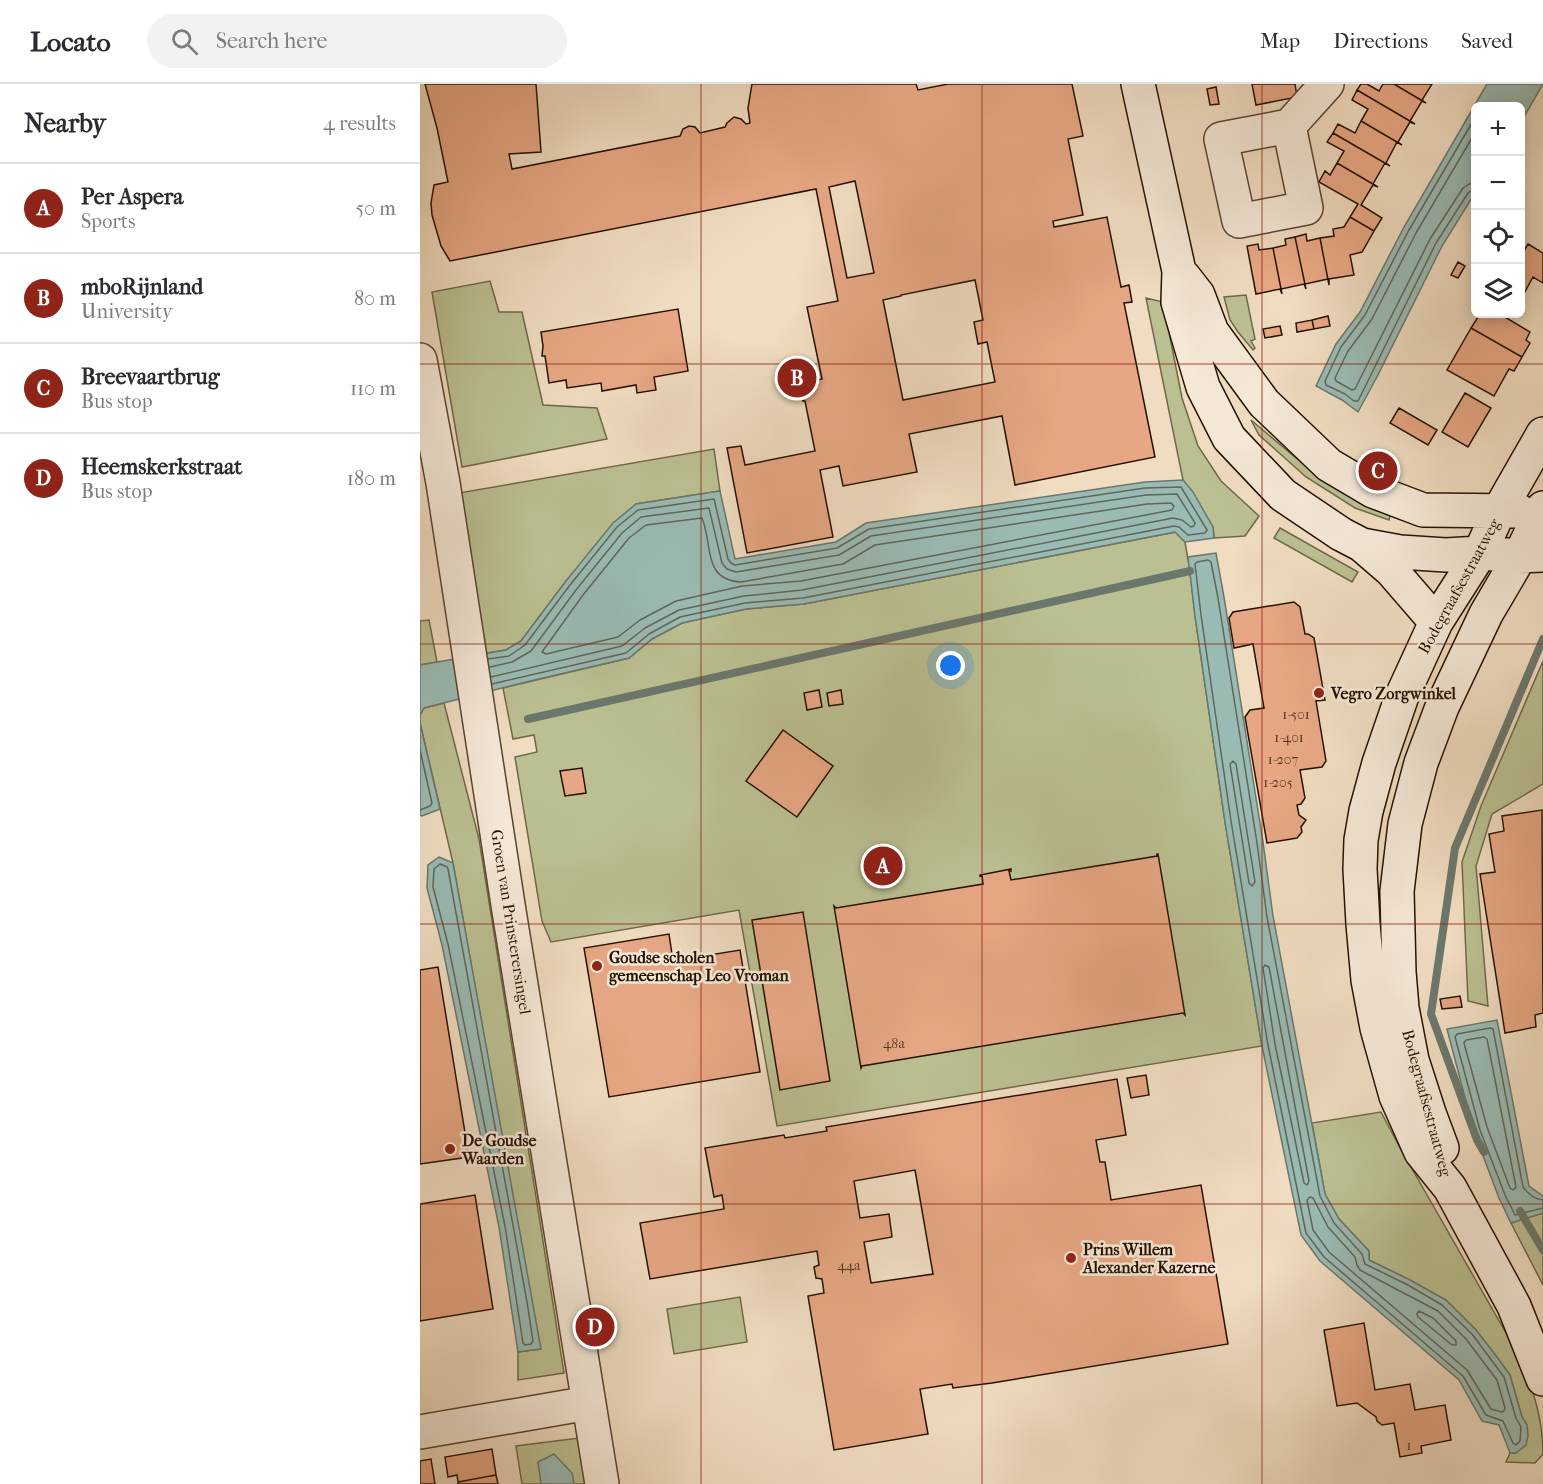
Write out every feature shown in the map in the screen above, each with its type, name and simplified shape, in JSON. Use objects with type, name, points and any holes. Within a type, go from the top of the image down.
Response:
[{"type":"main road","points":[[1138,84],[1179,271],[1178,302],[1203,387],[1229,438],[1283,495],[1341,534],[1362,545],[1391,570],[1436,622]]},
{"type":"main road","points":[[1289,126],[1327,84]]},
{"type":"main road","points":[[1179,271],[1198,295],[1212,332],[1264,403],[1329,465],[1373,490],[1423,510],[1542,510]]},
{"type":"main road","name":"Groen van Prinsterersingel","points":[[420,360],[443,483],[510,920],[602,1484]]},
{"type":"main road","name":"Bodegraafsestraatweg","points":[[1543,434],[1499,511],[1480,553],[1436,622],[1402,696],[1378,763],[1366,811],[1361,840],[1360,869],[1362,924],[1368,980],[1380,1040],[1396,1096],[1421,1152],[1450,1188],[1514,1306],[1543,1379]]},
{"type":"main road","name":"Bodegraafsestraatweg","points":[[1450,1188],[1442,1147],[1428,1113],[1412,1060],[1402,1008],[1397,891],[1406,824],[1421,763],[1442,707],[1486,614],[1532,555],[1542,510]]},
{"type":"main road","points":[[1362,545],[1400,552],[1446,555],[1480,553],[1532,555]]},
{"type":"main road","points":[[420,1432],[589,1402]]},
{"type":"green space","points":[[490,281],[499,312],[522,312],[543,405],[597,408],[607,439],[462,467],[432,292]]},
{"type":"green space","points":[[1246,295],[1255,339],[1251,341],[1255,348],[1253,350],[1230,320],[1224,297]]},
{"type":"green space","points":[[1146,298],[1163,302],[1182,398],[1198,446],[1221,481],[1259,516],[1245,536],[1214,538],[1213,527],[1183,480]]},
{"type":"green space","points":[[1251,420],[1296,458],[1334,484],[1391,512],[1389,520],[1355,508],[1306,477],[1259,435]]},
{"type":"green space","points":[[714,449],[720,491],[636,504],[566,581],[521,641],[506,650],[481,654],[453,494]]},
{"type":"green space","points":[[1280,528],[1358,572],[1352,582],[1274,538]]},
{"type":"green space","points":[[1176,532],[1185,542],[1190,571],[1225,822],[1262,1046],[777,1126],[739,910],[551,942],[542,921],[515,757],[537,752],[534,735],[513,739],[503,688],[629,658],[652,639],[682,623],[746,609],[804,604]]},
{"type":"green space","points":[[429,620],[437,662],[420,665],[420,621]]},
{"type":"green space","points":[[1543,661],[1543,784],[1492,814],[1476,866],[1488,1006],[1468,1001],[1462,862],[1481,806]]},
{"type":"green space","points":[[444,703],[479,839],[564,1373],[518,1380],[518,1352],[540,1349],[453,863],[420,723],[420,715],[424,708]]},
{"type":"green space","points":[[1381,1112],[1520,1360],[1531,1386],[1541,1426],[1543,1454],[1535,1463],[1506,1462],[1510,1453],[1516,1453],[1527,1425],[1522,1417],[1510,1375],[1476,1330],[1446,1300],[1369,1260],[1369,1251],[1339,1219],[1325,1194],[1312,1123]]},
{"type":"green space","points":[[1543,1213],[1543,1285],[1511,1223]]},
{"type":"green space","points":[[740,1297],[747,1342],[674,1354],[667,1309]]},
{"type":"green space","points":[[587,1437],[594,1484],[522,1484],[516,1446]]},
{"type":"water","points":[[1487,84],[1543,84],[1525,115],[1525,102],[1477,102]]},
{"type":"water","points":[[1471,112],[1471,199],[1442,246],[1358,412],[1316,386],[1336,344],[1360,312],[1404,227]]},
{"type":"water","points":[[1183,480],[1193,492],[1213,527],[1214,538],[1185,542],[1175,532],[804,604],[746,609],[682,623],[652,639],[629,658],[424,708],[420,715],[420,665],[506,650],[521,641],[613,523],[636,504],[720,491],[735,559],[836,542],[866,523],[1145,482]]},
{"type":"water","points":[[1216,553],[1273,916],[1325,1194],[1339,1219],[1369,1251],[1369,1260],[1446,1300],[1476,1330],[1497,1357],[1510,1375],[1522,1417],[1527,1425],[1526,1445],[1516,1453],[1510,1453],[1499,1425],[1482,1421],[1459,1380],[1320,1261],[1301,1235],[1262,1046],[1225,822],[1195,616],[1188,557]]},
{"type":"water","points":[[420,723],[440,809],[422,816],[420,815]]},
{"type":"water","points":[[439,857],[453,863],[541,1349],[518,1352],[499,1227],[442,945],[427,888],[428,865]]},
{"type":"water","points":[[1497,1020],[1529,1186],[1543,1196],[1543,1213],[1511,1223],[1474,1132],[1447,1029]]},
{"type":"water","points":[[554,1454],[572,1473],[574,1484],[541,1484],[538,1462]]},
{"type":"building","points":[[425,84],[536,84],[541,152],[509,154],[512,169],[680,136],[683,129],[689,126],[695,127],[700,133],[725,127],[734,117],[746,124],[750,123],[748,108],[752,84],[916,84],[918,90],[948,84],[1072,84],[1083,136],[1068,139],[1083,215],[1053,221],[1054,227],[1107,217],[1121,287],[1129,285],[1132,302],[1124,303],[1155,457],[1015,485],[1002,416],[909,434],[917,472],[843,486],[839,466],[820,470],[833,537],[747,553],[727,448],[741,446],[745,465],[815,451],[799,383],[822,379],[807,307],[838,301],[816,189],[450,261],[441,246],[432,215],[434,185],[448,182]],"holes":[[[855,181],[874,273],[847,278],[829,187]],[[975,280],[983,320],[974,322],[978,344],[987,342],[995,382],[903,400],[883,300]]]},
{"type":"building","points":[[1252,84],[1295,84],[1297,97],[1256,105]]},
{"type":"building","points":[[1361,84],[1367,84],[1379,91],[1383,84],[1394,84],[1426,103],[1422,101],[1410,121],[1415,124],[1357,90]]},
{"type":"building","points":[[1394,84],[1432,84],[1422,100],[1426,103]]},
{"type":"building","points":[[1216,87],[1219,104],[1210,105],[1207,89]]},
{"type":"building","points":[[1357,90],[1415,124],[1410,122],[1398,142],[1402,145],[1361,121],[1368,109],[1352,100]]},
{"type":"building","points":[[1361,121],[1397,142],[1386,163],[1390,166],[1333,133],[1338,124],[1355,133]]},
{"type":"building","points":[[1333,133],[1385,163],[1373,184],[1378,187],[1337,163],[1344,151],[1327,142]]},
{"type":"building","points":[[1337,163],[1378,187],[1373,185],[1361,205],[1382,218],[1374,231],[1350,217],[1358,204],[1319,182],[1325,171],[1330,175]]},
{"type":"building","points":[[1350,217],[1374,231],[1362,252],[1350,255],[1354,275],[1329,279],[1329,285],[1320,238],[1334,236],[1333,229],[1344,227]]},
{"type":"building","points":[[1306,234],[1307,241],[1320,238],[1328,279],[1305,284],[1306,289],[1295,237]]},
{"type":"building","points":[[1295,237],[1306,289],[1304,284],[1281,289],[1273,248],[1286,245],[1285,239]]},
{"type":"building","points":[[1258,244],[1259,250],[1273,248],[1282,294],[1280,289],[1256,294],[1247,246]]},
{"type":"building","points":[[1528,244],[1543,253],[1543,283],[1533,277],[1525,292],[1525,264],[1525,249]]},
{"type":"building","points":[[1458,262],[1465,266],[1458,278],[1451,275]]},
{"type":"building","points":[[678,309],[688,371],[654,377],[656,390],[637,393],[636,385],[602,391],[601,383],[567,388],[566,380],[549,383],[545,356],[542,356],[541,332]]},
{"type":"building","points":[[1328,316],[1330,326],[1314,329],[1312,320]]},
{"type":"building","points":[[1477,318],[1506,318],[1530,332],[1526,340],[1530,343],[1522,357],[1471,328]]},
{"type":"building","points":[[1312,320],[1314,329],[1297,332],[1296,323]]},
{"type":"building","points":[[1280,326],[1282,335],[1265,338],[1263,329]]},
{"type":"building","points":[[1471,328],[1522,357],[1514,371],[1509,369],[1494,396],[1447,370]]},
{"type":"building","points":[[1465,393],[1491,408],[1468,447],[1442,432]]},
{"type":"building","points":[[1399,408],[1437,430],[1428,445],[1390,423]]},
{"type":"building","points":[[1294,602],[1300,607],[1305,634],[1314,638],[1325,700],[1316,701],[1326,761],[1322,767],[1300,770],[1305,798],[1301,804],[1297,805],[1299,815],[1306,820],[1301,827],[1302,832],[1297,838],[1267,843],[1245,717],[1250,710],[1264,708],[1253,644],[1234,648],[1229,618],[1233,612]]},
{"type":"building","points":[[819,690],[822,707],[807,710],[804,693]]},
{"type":"building","points":[[841,690],[843,704],[829,706],[827,693]]},
{"type":"building","points":[[783,730],[833,766],[797,817],[746,781]]},
{"type":"building","points":[[582,768],[586,793],[565,796],[560,771]]},
{"type":"building","points":[[1542,810],[1543,1013],[1535,1015],[1536,1027],[1505,1033],[1480,874],[1495,872],[1489,834],[1504,831],[1502,816]]},
{"type":"building","points":[[1157,854],[1185,1015],[1183,1013],[862,1066],[861,1068],[834,906],[836,908],[983,884],[982,875],[980,875],[1011,869],[1009,871],[1011,880],[1157,856]]},
{"type":"building","points":[[803,912],[830,1081],[780,1090],[752,920]]},
{"type":"building","points":[[669,934],[673,961],[740,950],[760,1072],[609,1097],[584,948]]},
{"type":"building","points":[[438,967],[469,1157],[420,1164],[420,970]]},
{"type":"building","points":[[1460,996],[1462,1007],[1442,1009],[1440,999]]},
{"type":"building","points":[[1146,1075],[1149,1095],[1131,1098],[1127,1078]]},
{"type":"building","name":"Prins Willem Alexander Kazerne","points":[[1117,1079],[1126,1135],[1096,1140],[1100,1162],[1105,1162],[1111,1200],[1201,1185],[1228,1344],[992,1383],[953,1388],[952,1384],[920,1389],[928,1434],[834,1450],[808,1296],[824,1293],[822,1279],[816,1278],[814,1267],[819,1265],[817,1251],[650,1279],[640,1223],[724,1209],[722,1195],[714,1197],[705,1148],[784,1135],[785,1138],[827,1131],[826,1127]],"holes":[[[915,1170],[933,1274],[871,1283],[864,1242],[892,1237],[889,1214],[860,1218],[854,1181]]]},
{"type":"building","points":[[475,1195],[493,1309],[420,1321],[420,1204]]},
{"type":"building","points":[[1364,1323],[1375,1390],[1410,1384],[1415,1410],[1445,1405],[1451,1440],[1421,1446],[1422,1453],[1400,1457],[1394,1423],[1382,1425],[1376,1417],[1357,1403],[1337,1406],[1324,1330]]},
{"type":"building","points":[[492,1449],[496,1475],[458,1482],[457,1475],[448,1477],[445,1457]]},
{"type":"building","points":[[431,1459],[435,1484],[420,1484],[420,1461]]},
{"type":"building","points":[[496,1475],[498,1484],[458,1484],[458,1482]]},
{"type":"waterway","points":[[528,719],[1190,571]]},
{"type":"waterway","points":[[1484,1152],[1477,1140],[1431,1014],[1455,848],[1543,639]]},
{"type":"waterway","points":[[1520,1211],[1543,1250]]},
{"type":"place","name":"mboRijnland","points":[[797,378]]},
{"type":"place","name":"Breevaartbrug","points":[[1378,471]]},
{"type":"place","name":"Vegro Zorgwinkel","points":[[1319,693]]},
{"type":"place","name":"Per Aspera","points":[[883,866]]},
{"type":"place","name":"Goudse scholen gemeenschap Leo Vroman","points":[[597,966]]},
{"type":"place","name":"De Goudse Waarden","points":[[450,1149]]},
{"type":"place","name":"Prins Willem Alexander Kazerne","points":[[1071,1258]]},
{"type":"place","name":"Heemskerkstraat","points":[[595,1327]]}]
